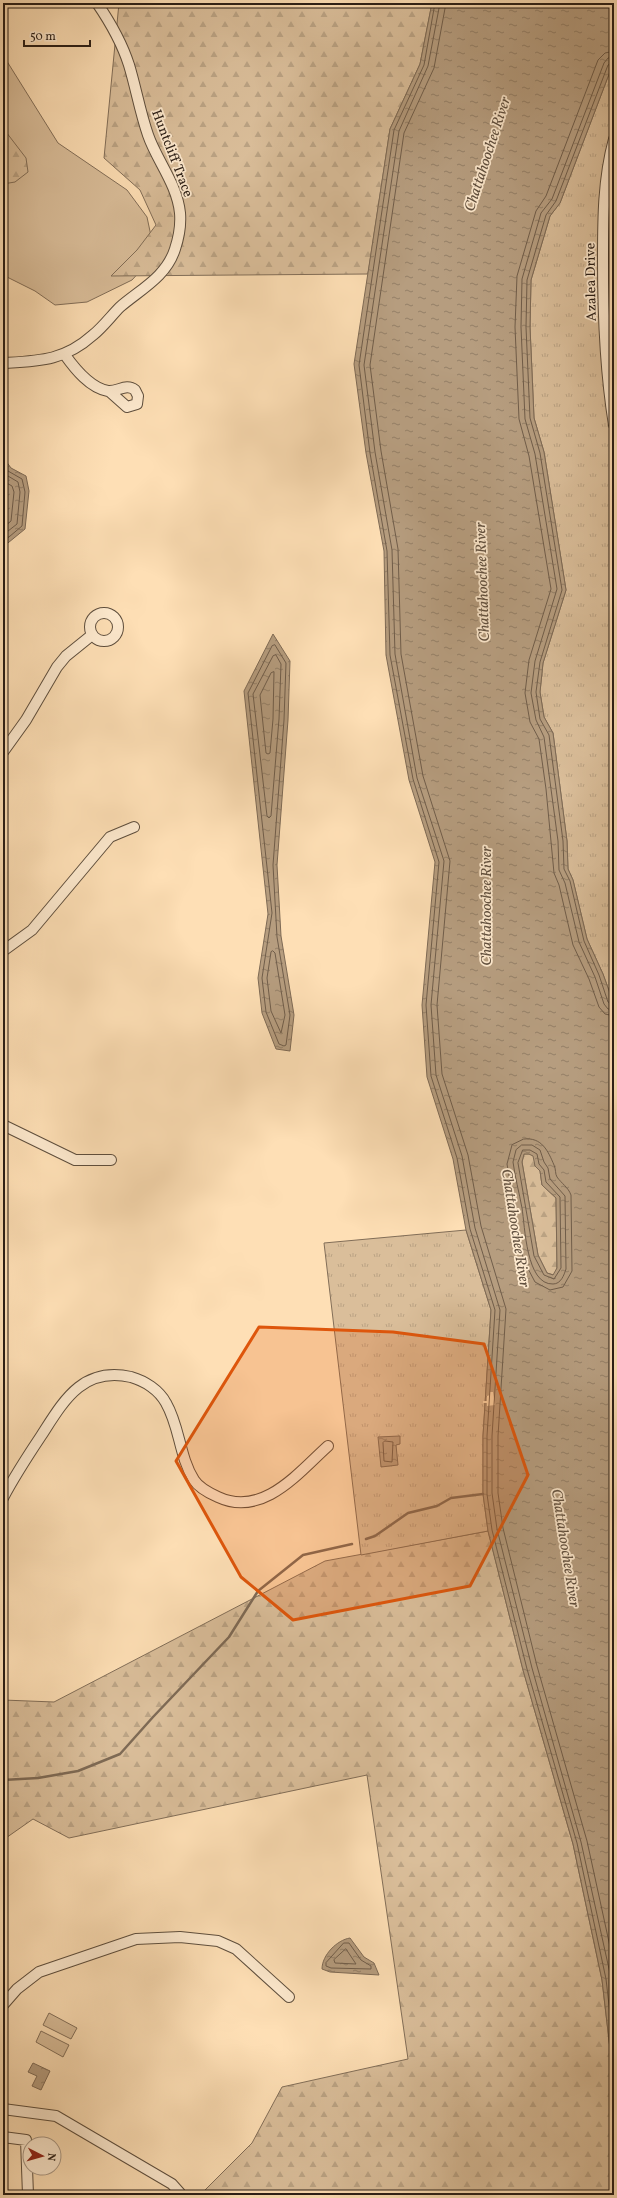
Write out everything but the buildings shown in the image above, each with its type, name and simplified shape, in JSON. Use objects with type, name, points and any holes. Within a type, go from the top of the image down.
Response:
[{"type":"street","name":"Huntcliff Trace","points":[[3,363],[32,361],[65,355],[93,335],[120,307],[153,282],[166,267],[175,250],[180,232],[180,213],[177,195],[148,135],[122,48],[97,3]]},
{"type":"street","name":"Azalea Drive","points":[[614,139],[604,199],[603,303],[608,392],[614,425]]},
{"type":"street","points":[[65,355],[84,377],[109,391]]},
{"type":"street","points":[[3,752],[26,720],[57,667],[66,656],[92,635]]},
{"type":"street","points":[[3,952],[32,930],[110,837],[134,827]]},
{"type":"street","points":[[3,1125],[75,1160],[111,1160]]},
{"type":"street","points":[[3,1498],[14,1477],[64,1401],[83,1384],[103,1376],[118,1374],[133,1378],[148,1384],[158,1393],[171,1413],[184,1458],[194,1480],[205,1491],[222,1499],[247,1502],[272,1494],[286,1485],[328,1446]]},
{"type":"street","points":[[3,2005],[17,1989],[39,1972],[136,1939],[180,1937],[218,1941],[236,1949],[289,1997]]},
{"type":"street","points":[[3,2109],[56,2116],[172,2184],[180,2193],[178,2195]]},
{"type":"street","points":[[3,2137],[26,2140],[28,2195]]},
{"type":"highlighted area","points":[[259,1327],[393,1332],[484,1344],[528,1475],[470,1586],[293,1620],[241,1577],[176,1461]]},
{"type":"green space","points":[[119,3],[432,3],[420,64],[390,129],[368,274],[111,276],[137,250],[156,225],[140,190],[104,158]]},
{"type":"green space","points":[[3,55],[58,143],[127,190],[147,217],[155,255],[132,280],[87,302],[55,305],[35,291],[3,275]]},
{"type":"green space","points":[[614,61],[614,122],[608,146],[599,296],[614,450],[614,1019],[612,999],[603,974],[587,939],[573,880],[568,869],[567,841],[553,733],[544,717],[540,692],[543,663],[566,590],[544,452],[534,418],[530,327],[531,280],[550,216],[560,203]]},
{"type":"green space","points":[[3,128],[26,158],[28,172],[15,182],[3,184]]},
{"type":"green space","points":[[524,1154],[534,1156],[535,1166],[540,1171],[542,1185],[556,1198],[557,1268],[554,1275],[547,1273],[538,1255],[522,1162]]},
{"type":"green space","points":[[466,1230],[491,1310],[483,1436],[483,1494],[488,1531],[361,1555],[324,1243]]},
{"type":"green space","points":[[488,1531],[523,1670],[573,1844],[602,1980],[614,2083],[614,2195],[201,2194],[252,2143],[282,2087],[408,2059],[367,1775],[69,1838],[33,1819],[3,1840],[3,1700],[54,1702],[325,1561]]},
{"type":"green space","points":[[49,2013],[77,2028],[71,2039],[43,2025]]},
{"type":"green space","points":[[41,2031],[69,2045],[63,2057],[36,2042]]},
{"type":"water","name":"Chattahoochee River","points":[[432,3],[614,3],[614,61],[560,203],[550,216],[531,280],[530,327],[534,418],[544,452],[566,590],[543,663],[540,692],[544,717],[553,733],[567,841],[568,869],[573,880],[587,939],[603,974],[612,999],[614,1019],[614,2083],[602,1980],[573,1844],[523,1670],[488,1531],[483,1494],[483,1436],[491,1310],[466,1230],[453,1159],[427,1077],[422,1005],[435,862],[409,780],[386,655],[384,551],[366,453],[354,364],[390,129],[420,64]],"holes":[[[524,1154],[533,1156],[535,1166],[540,1171],[542,1185],[556,1198],[557,1268],[553,1275],[547,1273],[538,1255],[522,1162]]]},
{"type":"water","points":[[3,457],[11,468],[26,476],[29,491],[25,529],[3,547]]},
{"type":"water","points":[[273,634],[290,661],[288,720],[277,865],[281,936],[294,1015],[290,1051],[276,1049],[262,1013],[258,978],[268,914],[244,691]]},
{"type":"water","points":[[400,1436],[400,1444],[396,1445],[398,1465],[381,1467],[378,1437]]},
{"type":"water","points":[[350,1938],[364,1957],[374,1963],[379,1975],[330,1972],[322,1969],[327,1954],[331,1949],[345,1939]]},
{"type":"water","points":[[33,2063],[50,2071],[41,2090],[32,2086],[37,2076],[28,2072]]},
{"type":"pier","points":[[490,1392],[493,1392],[495,1405],[487,1406],[487,1403],[483,1403],[483,1401],[487,1401],[487,1396],[490,1395]]},
{"type":"waterway","points":[[366,1539],[375,1536],[408,1513],[437,1506],[451,1498],[483,1494]]},
{"type":"waterway","points":[[3,1780],[38,1778],[78,1771],[120,1754],[229,1637],[258,1591],[303,1555],[352,1544]]}]
